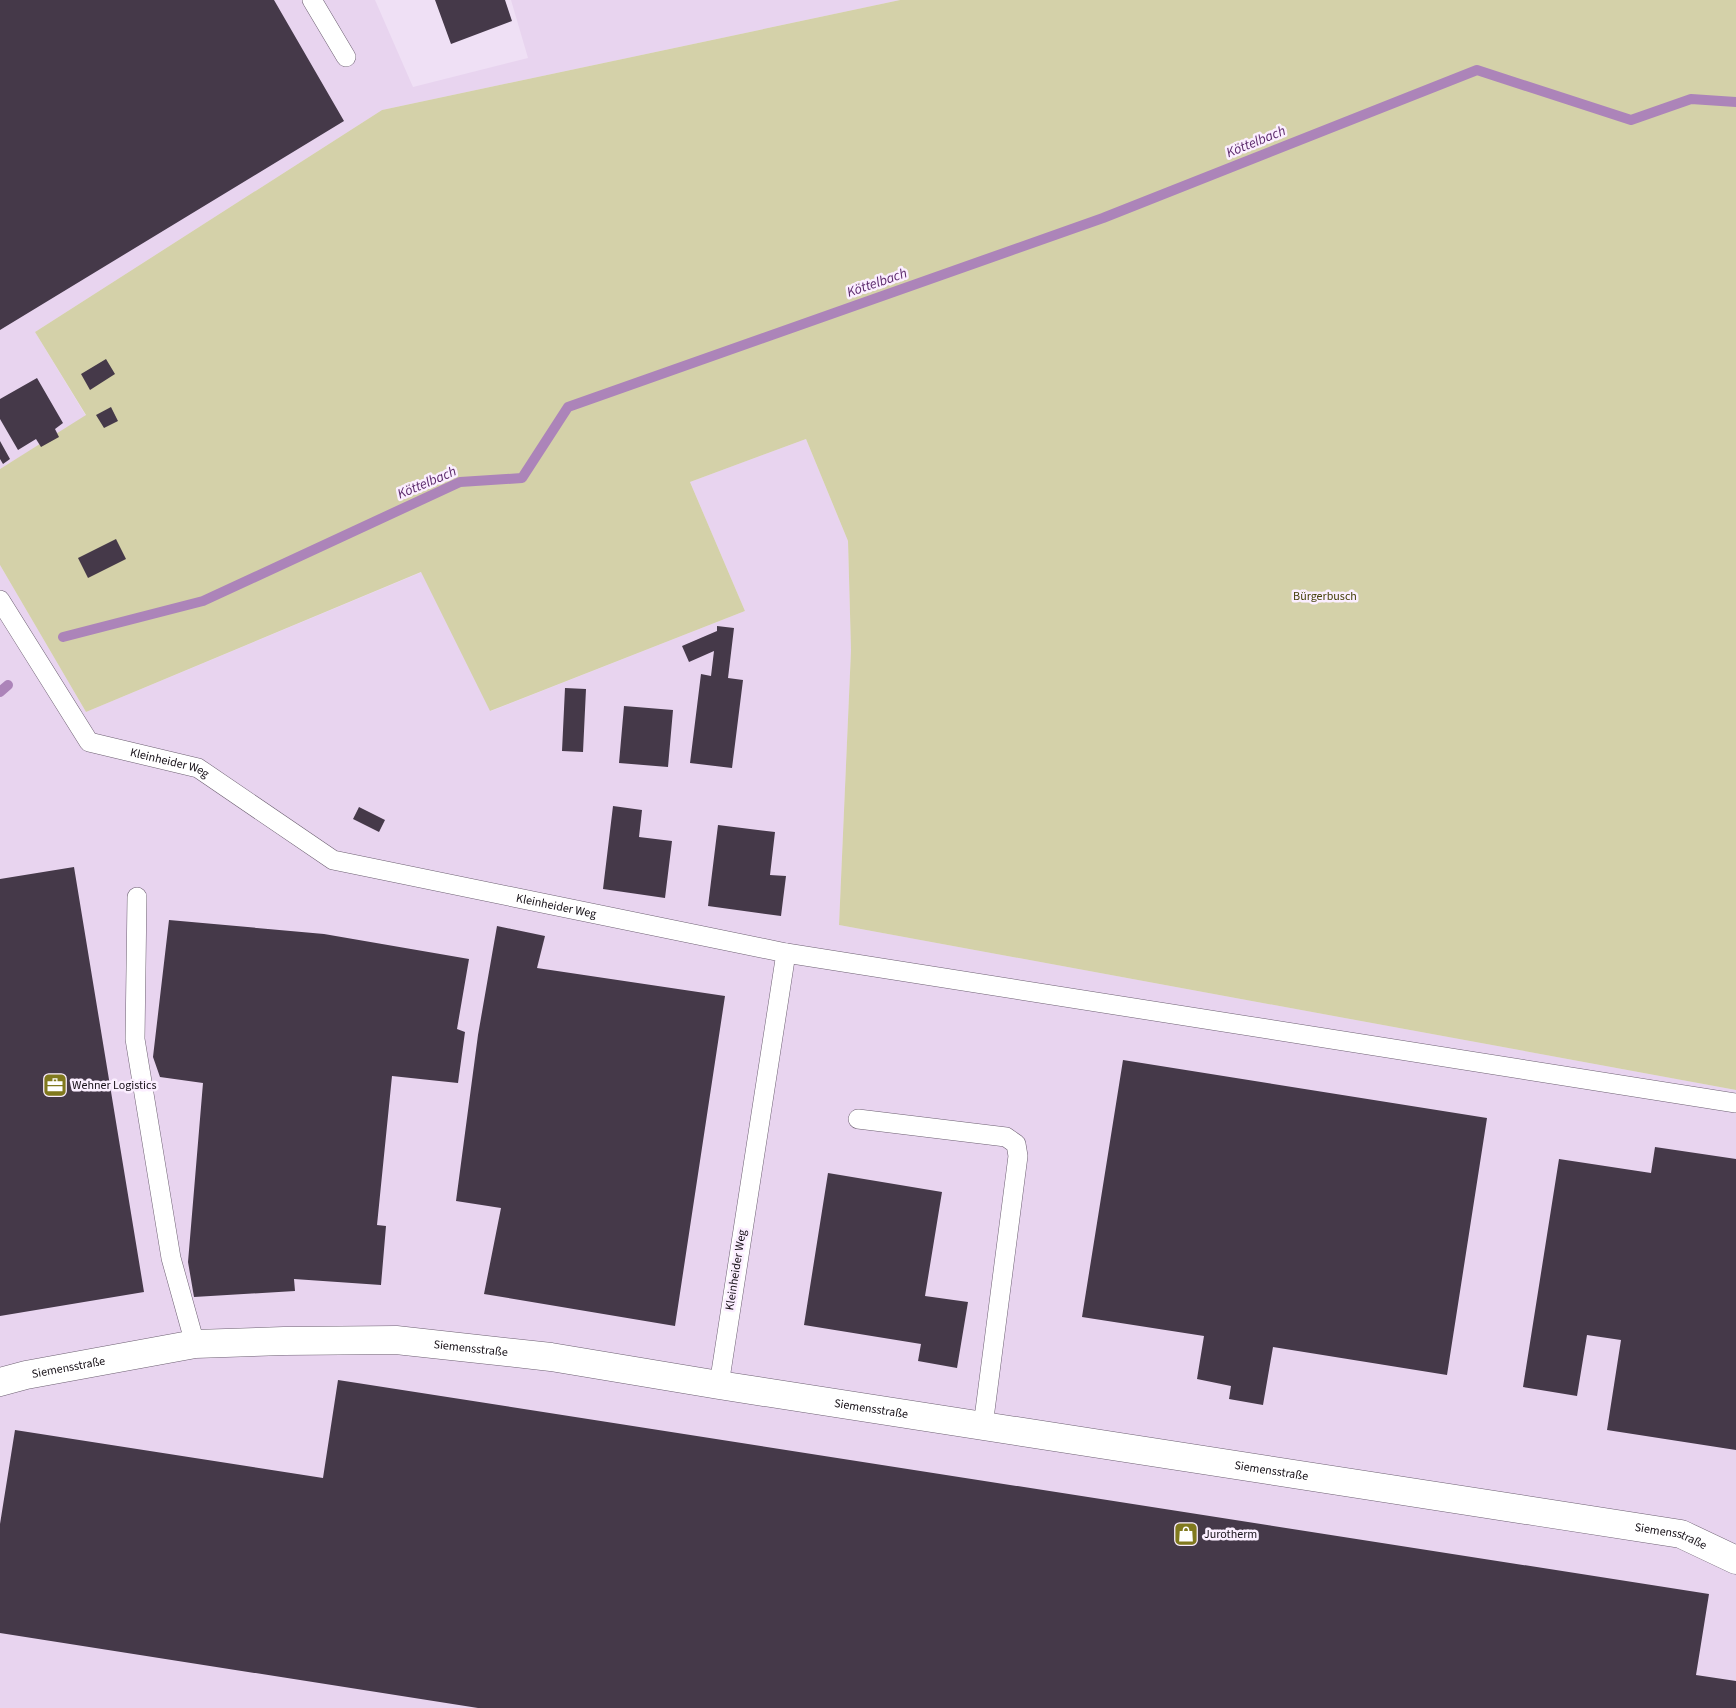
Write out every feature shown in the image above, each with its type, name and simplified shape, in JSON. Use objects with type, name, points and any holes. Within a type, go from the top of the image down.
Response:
[{"type":"street","name":"Siemensstraße","points":[[0,1382],[26,1374],[195,1344],[396,1340],[551,1357],[718,1385],[1681,1534],[1736,1560]]},
{"type":"lane","points":[[312,0],[346,57]]},
{"type":"lane","name":"Kleinheider Weg","points":[[0,600],[89,742],[198,768],[333,860],[786,953],[718,1385]]},
{"type":"lane","points":[[137,897],[135,1039],[171,1258],[195,1344]]},
{"type":"lane","points":[[786,953],[1736,1103]]},
{"type":"lane","points":[[858,1119],[1006,1137],[1016,1144],[1018,1156],[983,1426]]},
{"type":"shaded area","points":[[0,0],[375,0],[413,87],[528,58],[511,0],[900,0],[382,110],[35,332],[86,416],[0,469]]},
{"type":"shaded area","points":[[806,439],[848,541],[851,650],[839,925],[1736,1090],[1736,1708],[0,1708],[0,565],[86,712],[422,572],[491,711],[745,611],[690,482]]},
{"type":"green space","name":"Bürgerbusch","points":[[900,0],[1736,0],[1736,1090],[839,925],[851,650],[848,541],[806,439],[690,482],[745,611],[490,711],[421,572],[86,712],[0,565],[0,469],[86,415],[35,332],[382,110]]},
{"type":"building","points":[[0,0],[274,0],[344,121],[0,330]]},
{"type":"building","points":[[435,0],[505,0],[512,21],[451,44]]},
{"type":"building","points":[[106,359],[115,374],[90,390],[81,374]]},
{"type":"building","points":[[37,378],[63,423],[55,429],[59,437],[41,447],[36,439],[18,450],[0,419],[0,399]]},
{"type":"building","points":[[111,407],[118,421],[104,428],[96,415]]},
{"type":"building","points":[[0,441],[10,459],[3,464],[0,459]]},
{"type":"building","points":[[116,539],[126,559],[88,578],[78,558]]},
{"type":"building","points":[[717,626],[734,628],[728,678],[743,680],[732,768],[690,763],[701,674],[711,676],[714,651],[689,662],[682,646],[717,631]]},
{"type":"building","points":[[565,688],[586,689],[583,752],[562,751]]},
{"type":"building","points":[[624,706],[673,710],[668,767],[619,763]]},
{"type":"building","points":[[613,806],[642,810],[639,837],[672,841],[665,898],[603,889]]},
{"type":"building","points":[[359,807],[385,820],[379,832],[353,819]]},
{"type":"building","points":[[718,825],[775,832],[770,875],[786,876],[781,916],[708,906]]},
{"type":"building","name":"Wehner Logistics","points":[[74,867],[144,1292],[0,1316],[0,879]]},
{"type":"building","points":[[169,920],[324,934],[469,959],[457,1029],[465,1032],[458,1083],[392,1076],[377,1225],[386,1226],[381,1285],[294,1279],[295,1291],[194,1297],[188,1262],[203,1083],[160,1077],[153,1057]]},
{"type":"building","points":[[497,926],[545,936],[537,968],[725,996],[675,1326],[484,1294],[501,1208],[456,1201],[478,1035]]},
{"type":"building","points":[[1123,1060],[1487,1118],[1447,1375],[1273,1347],[1263,1405],[1229,1399],[1231,1386],[1197,1379],[1204,1336],[1082,1317]]},
{"type":"building","points":[[1655,1147],[1736,1159],[1736,1450],[1607,1430],[1621,1340],[1587,1335],[1577,1396],[1523,1387],[1559,1159],[1651,1173]]},
{"type":"building","points":[[828,1173],[942,1192],[925,1296],[968,1302],[957,1368],[918,1361],[921,1344],[804,1325]]},
{"type":"building","points":[[338,1380],[1709,1594],[1696,1675],[1736,1681],[1736,1708],[478,1708],[0,1633],[0,1524],[15,1430],[323,1478]]},
{"type":"waterway","name":"Köttelbach","points":[[63,637],[203,601],[460,482],[522,478],[568,407],[1103,218],[1477,70],[1631,120],[1691,99],[1736,102]]},
{"type":"waterway","name":"Köttelbach","points":[[0,692],[8,685]]},
{"type":"place","name":"Wehner Logistics","points":[[55,1085]]},
{"type":"place","name":"Jurotherm","points":[[1186,1534]]}]
